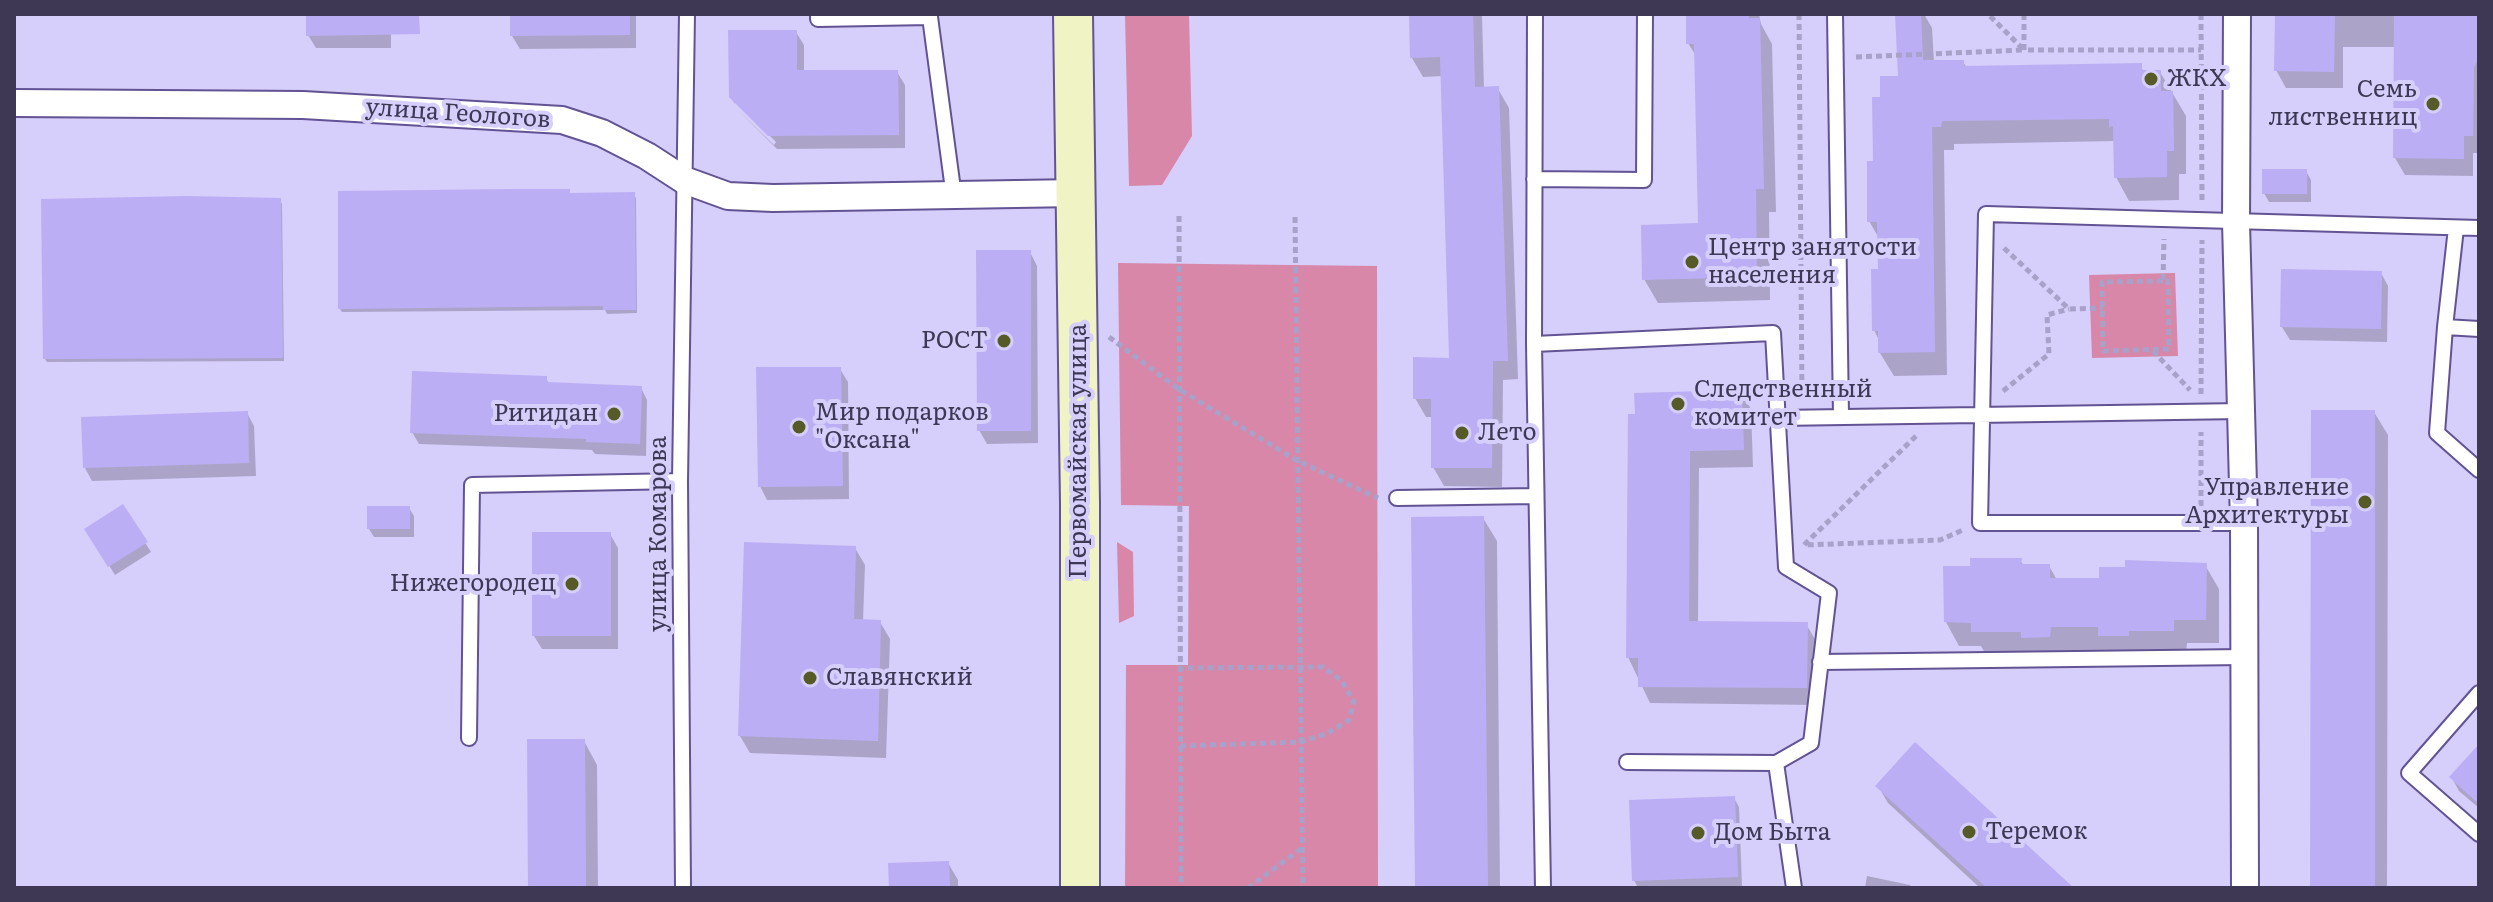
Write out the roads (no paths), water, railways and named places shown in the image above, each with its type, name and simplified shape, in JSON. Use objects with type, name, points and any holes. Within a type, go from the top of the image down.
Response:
[{"type":"main road","name":"Первомайская улица","points":[[1073,14],[1077,193],[1080,888]]},
{"type":"street","points":[[2237,14],[2236,222],[2244,523],[2245,888]]},
{"type":"street","name":"улица Геологов","points":[[14,103],[303,105],[562,120],[602,133],[684,180],[728,196],[954,197],[1077,193]]},
{"type":"lane","name":"улица Комарова","points":[[683,888],[680,481],[687,14]]},
{"type":"lane","points":[[818,14],[818,19],[930,17],[954,197]]},
{"type":"lane","points":[[1535,14],[1534,344],[1543,888]]},
{"type":"lane","points":[[1534,179],[1644,180],[1645,14]]},
{"type":"lane","points":[[1835,14],[1841,415]]},
{"type":"lane","points":[[2244,523],[1980,523],[1986,214],[2479,228]]},
{"type":"lane","points":[[2456,228],[2437,433],[2479,470]]},
{"type":"lane","points":[[2445,327],[2479,329]]},
{"type":"lane","points":[[1534,344],[1773,333],[1786,567],[1829,593],[1811,743],[1776,763],[1627,762]]},
{"type":"lane","points":[[1778,418],[1937,415],[1983,411],[2242,411]]},
{"type":"lane","points":[[469,738],[472,485],[680,481]]},
{"type":"lane","points":[[1397,498],[1536,496]]},
{"type":"lane","points":[[1820,662],[2245,657]]},
{"type":"lane","points":[[2479,693],[2409,773],[2479,834]]},
{"type":"lane","points":[[1776,763],[1794,888]]},
{"type":"place","name":"ЖКХ","points":[[2151,79]]},
{"type":"place","name":"Семь лиственниц","points":[[2433,104]]},
{"type":"place","name":"Центр занятости населения","points":[[1692,262]]},
{"type":"place","name":"РОСТ","points":[[1004,341]]},
{"type":"place","name":"Следственный комитет","points":[[1678,404]]},
{"type":"place","name":"Ритидан","points":[[614,414]]},
{"type":"place","name":"Мир подарков \"Оксана\"","points":[[799,427]]},
{"type":"place","name":"Лето","points":[[1462,433]]},
{"type":"place","name":"Управление Архитектуры","points":[[2365,502]]},
{"type":"place","name":"Нижегородец","points":[[572,584]]},
{"type":"place","name":"Славянский","points":[[810,678]]},
{"type":"place","name":"Теремок","points":[[1969,832]]},
{"type":"place","name":"Дом Быта","points":[[1698,833]]}]
